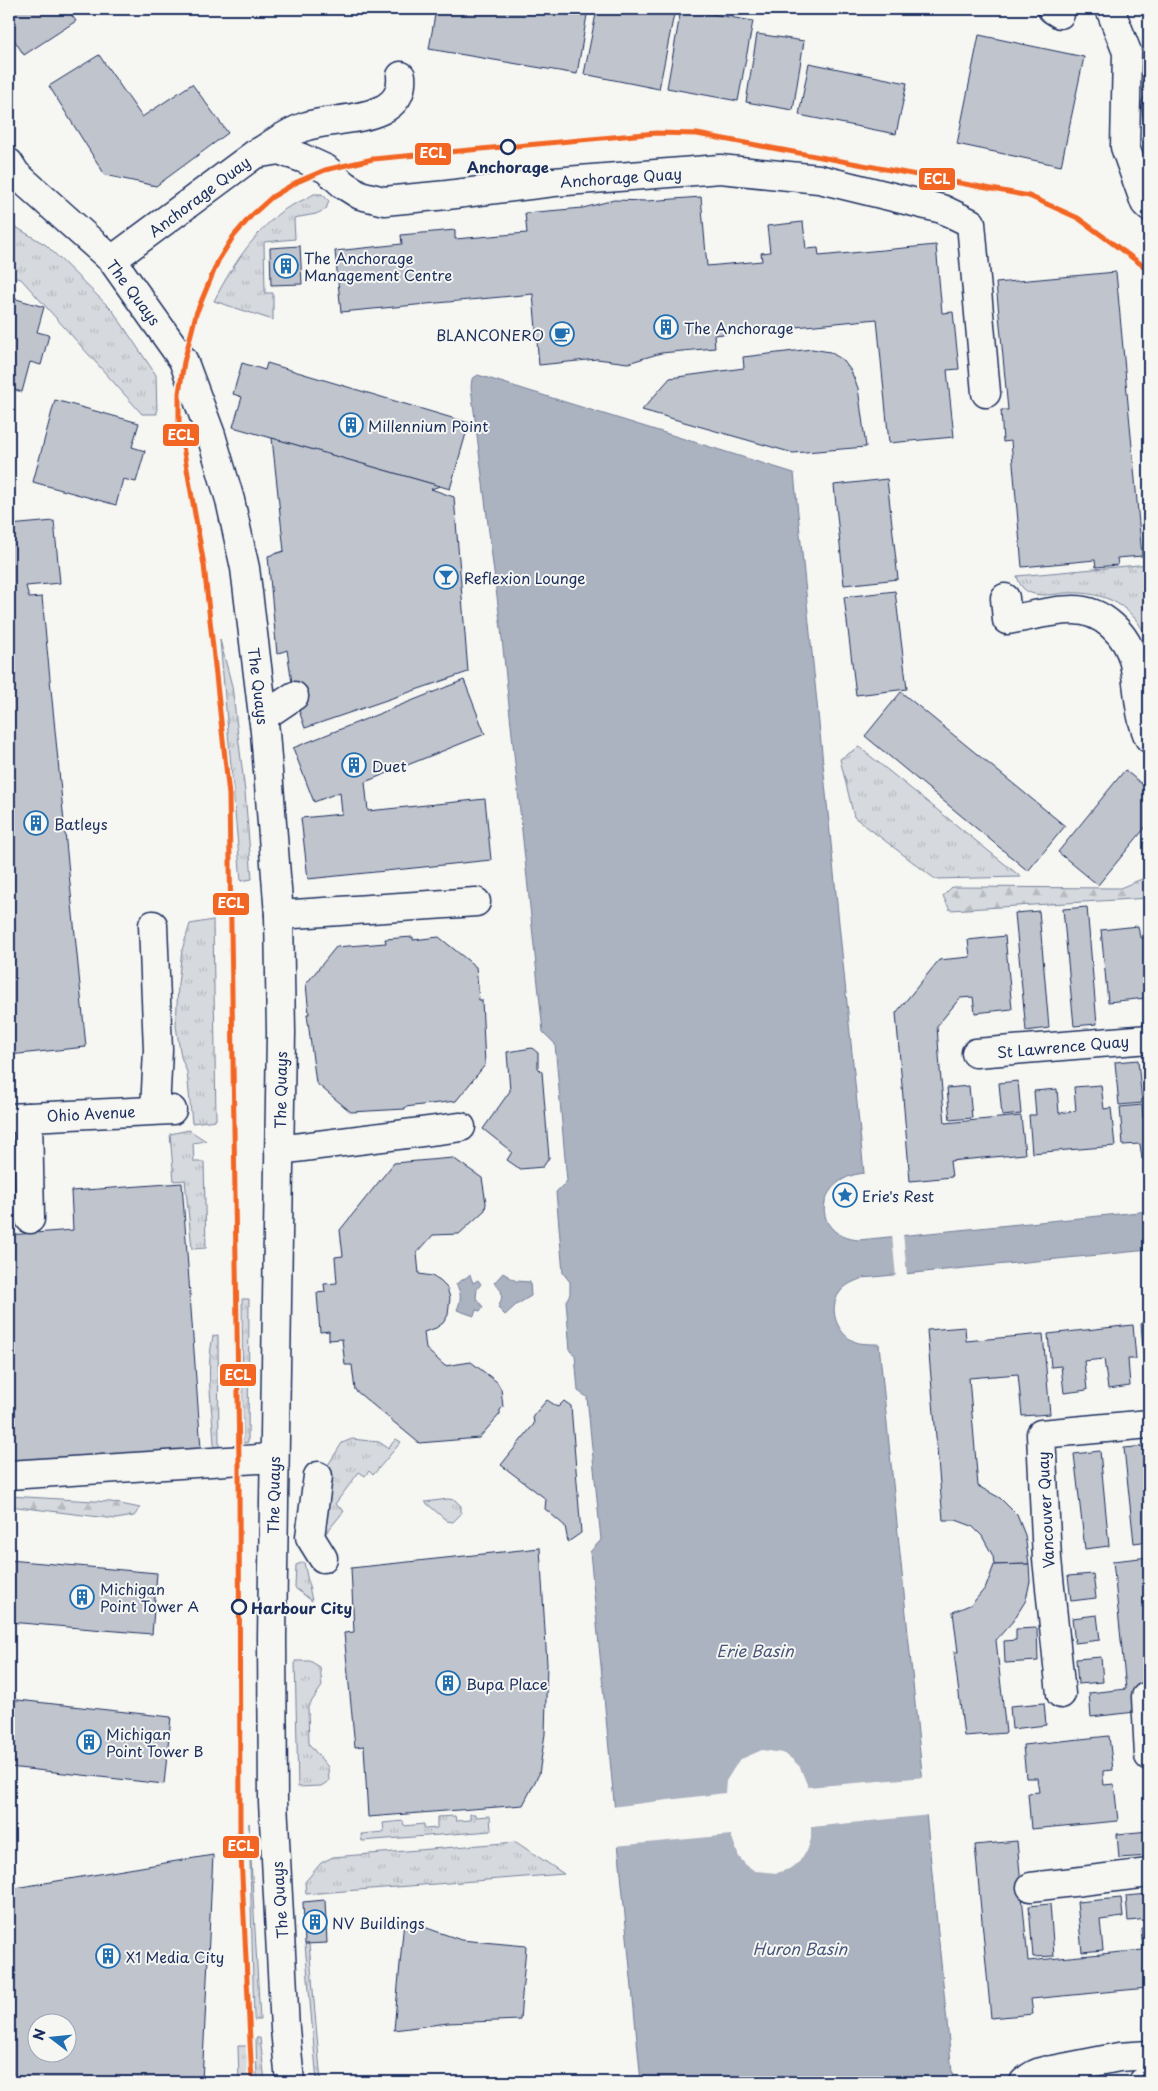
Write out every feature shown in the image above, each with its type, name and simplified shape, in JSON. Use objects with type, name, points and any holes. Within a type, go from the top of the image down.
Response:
[{"type":"street","points":[[1110,9],[1127,52],[1125,147],[1145,203],[1149,207]]},
{"type":"street","points":[[255,154],[306,126],[370,115],[391,104],[402,88],[401,76]]},
{"type":"street","name":"Anchorage Quay","points":[[112,260],[255,154],[279,150],[326,169],[344,185],[360,195],[384,201],[447,196],[554,182],[720,169],[819,179],[942,209],[971,223],[986,393]]},
{"type":"street","name":"The Quays","points":[[11,170],[112,260],[183,360],[211,435],[230,500],[245,568],[263,717],[279,915],[281,1032],[273,1458],[273,1802],[285,2029],[290,2082]]},
{"type":"street","points":[[1006,609],[1073,610],[1099,616],[1119,632],[1129,646],[1134,662],[1138,697],[1149,738]]},
{"type":"street","points":[[263,717],[294,696]]},
{"type":"street","points":[[279,915],[476,902]]},
{"type":"street","name":"Ohio Avenue","points":[[18,1117],[164,1110],[158,1050],[153,925]]},
{"type":"street","name":"St Lawrence Quay","points":[[976,1053],[1149,1039]]},
{"type":"street","points":[[18,1117],[30,1219]]},
{"type":"street","points":[[279,1150],[461,1127]]},
{"type":"street","name":"Vancouver Quay","points":[[1062,1694],[1047,1559],[1040,1434],[1149,1424]]},
{"type":"street","points":[[9,1474],[273,1458]]},
{"type":"street","points":[[318,1476],[310,1537],[323,1558]]},
{"type":"street","points":[[1146,1697],[1149,1756]]},
{"type":"street","points":[[1031,1886],[1149,1873]]},
{"type":"street","points":[[1024,2082],[1033,2074],[1064,2076],[1119,2057],[1149,2055]]},
{"type":"street","points":[[1144,2082],[1149,2079]]},
{"type":"green space","points":[[314,194],[322,194],[329,201],[326,209],[316,214],[294,218],[295,239],[264,242],[265,293],[273,293],[273,320],[214,301],[249,244],[267,224],[290,206]]},
{"type":"green space","points":[[9,223],[46,245],[113,311],[156,375],[157,414],[142,414],[21,279],[9,276]]},
{"type":"green space","points":[[1149,564],[1149,643],[1135,619],[1116,603],[1105,598],[1080,593],[1035,594],[1023,588],[1017,576]]},
{"type":"green space","points":[[220,640],[232,686],[245,792],[252,879],[241,881]]},
{"type":"green space","points":[[859,747],[1021,877],[935,879],[854,817],[840,759]]},
{"type":"green space","points":[[1149,876],[1149,898],[950,910],[943,896],[952,887],[1120,888]]},
{"type":"green space","points":[[213,920],[216,1120],[192,1123],[187,1072],[181,1057],[176,1026],[178,984],[182,950],[190,924]]},
{"type":"green space","points":[[189,1130],[206,1141],[193,1143],[194,1162],[204,1162],[206,1248],[192,1249],[185,1180],[174,1181],[170,1134]]},
{"type":"green space","points":[[242,1299],[249,1299],[248,1442],[243,1443]]},
{"type":"green space","points":[[218,1335],[219,1448],[214,1447],[210,1378],[213,1336]]},
{"type":"green space","points":[[352,1439],[379,1442],[388,1448],[396,1439],[401,1442],[373,1475],[369,1471],[365,1476],[359,1472],[335,1504],[344,1511],[322,1538],[330,1477],[328,1465],[342,1443]]},
{"type":"green space","points":[[9,1496],[111,1502],[140,1508],[134,1516],[116,1519],[9,1506]]},
{"type":"green space","points":[[455,1500],[461,1506],[461,1514],[453,1522],[447,1521],[425,1502]]},
{"type":"green space","points":[[304,1562],[312,1601],[295,1588],[296,1565]]},
{"type":"green space","points":[[295,1661],[310,1661],[320,1667],[322,1686],[308,1707],[309,1744],[328,1767],[329,1781],[321,1786],[298,1787]]},
{"type":"green space","points":[[470,1814],[475,1814],[475,1817],[490,1816],[491,1831],[362,1841],[361,1834],[384,1832],[383,1823],[403,1821],[404,1826],[424,1824],[424,1829],[437,1828],[437,1817],[455,1816],[456,1821],[470,1820]]},
{"type":"green space","points":[[249,1823],[260,2020],[254,2020]]},
{"type":"green space","points":[[516,1842],[564,1874],[306,1894],[305,1882],[321,1863],[333,1857]]},
{"type":"green space","points":[[305,1944],[309,1944],[321,2082],[317,2082]]},
{"type":"green space","points":[[256,2038],[260,2038],[265,2082],[257,2082]]},
{"type":"green space","points":[[238,2046],[247,2046],[248,2082],[239,2082]]},
{"type":"water","name":"Erie Basin","points":[[478,375],[794,473],[864,1173],[847,1177],[835,1185],[828,1195],[824,1207],[826,1218],[832,1229],[843,1236],[859,1240],[1149,1211],[1149,1250],[863,1278],[851,1283],[840,1292],[834,1307],[837,1322],[852,1340],[859,1343],[879,1344],[953,2082],[641,2082],[590,1552],[601,1540],[587,1397],[578,1391],[575,1355],[570,1351],[566,1301],[570,1294],[570,1282],[563,1273],[556,1192],[567,1181],[555,1044],[543,1032],[501,629],[471,387],[472,379]]},
{"type":"water","points":[[503,1273],[516,1281],[530,1282],[531,1296],[516,1305],[505,1315],[498,1308],[502,1294],[500,1288],[494,1283]]},
{"type":"water","points":[[470,1275],[473,1283],[478,1280],[481,1284],[477,1289],[476,1298],[483,1307],[480,1311],[476,1310],[474,1316],[457,1310],[460,1297],[456,1284]]},
{"type":"pier","points":[[903,1233],[907,1276],[896,1277],[892,1235]]},
{"type":"pier","points":[[762,1750],[783,1753],[792,1759],[800,1767],[808,1787],[926,1777],[930,1815],[811,1827],[811,1839],[807,1851],[799,1862],[789,1869],[777,1873],[755,1871],[746,1865],[739,1857],[731,1835],[615,1846],[611,1807],[725,1793],[726,1781],[739,1760]]},
{"type":"building","points":[[9,9],[67,9],[76,21],[24,55],[9,32]]},
{"type":"building","points":[[436,9],[588,9],[577,74],[429,49]]},
{"type":"building","points":[[597,9],[675,9],[659,89],[584,74]]},
{"type":"building","points":[[681,9],[753,21],[738,101],[667,88]]},
{"type":"building","points":[[757,34],[804,41],[793,110],[746,102]]},
{"type":"building","points":[[979,35],[1084,57],[1061,166],[957,144]]},
{"type":"building","points":[[99,55],[142,117],[192,84],[228,133],[156,186],[105,175],[49,86]]},
{"type":"building","points":[[809,63],[907,83],[896,134],[799,115]]},
{"type":"building","points":[[1149,88],[1149,157],[1141,103]]},
{"type":"building","name":"The Anchorage","points":[[701,197],[707,266],[762,261],[761,253],[770,252],[767,226],[803,222],[806,249],[818,248],[819,256],[936,245],[942,313],[953,312],[959,369],[947,370],[954,437],[889,443],[877,319],[714,335],[715,348],[661,353],[628,363],[597,359],[539,365],[533,294],[341,312],[335,251],[402,244],[401,235],[455,230],[455,239],[527,233],[525,213],[583,208],[614,200],[647,201]]},
{"type":"building","name":"The Anchorage Management Centre","points":[[300,246],[302,284],[271,285],[270,248]]},
{"type":"building","points":[[1116,272],[1142,556],[1117,558],[1118,565],[1096,567],[1095,560],[1022,567],[1011,441],[1003,442],[1001,410],[1008,410],[996,283]]},
{"type":"building","points":[[9,297],[44,307],[37,332],[49,335],[41,365],[30,362],[22,392],[9,388]]},
{"type":"building","points":[[812,349],[830,352],[843,360],[851,371],[858,388],[866,447],[793,453],[642,410],[670,378],[744,368],[743,357]]},
{"type":"building","name":"Millennium Point","points":[[242,363],[265,370],[267,363],[469,423],[450,489],[233,427],[242,397],[233,394]]},
{"type":"building","points":[[55,400],[139,423],[132,447],[145,451],[136,482],[123,479],[116,505],[33,482]]},
{"type":"building","points":[[272,438],[440,486],[431,489],[454,497],[468,672],[305,728],[294,696],[287,650],[277,654],[268,556],[284,551]]},
{"type":"building","points":[[887,479],[898,579],[844,585],[834,485]]},
{"type":"building","name":"Batleys","points":[[54,521],[60,583],[26,586],[29,598],[42,597],[86,1047],[9,1055],[9,525]]},
{"type":"building","points":[[895,591],[907,689],[856,695],[844,597]]},
{"type":"building","name":"Duet","points":[[464,680],[485,734],[365,782],[368,811],[485,799],[491,860],[308,879],[301,818],[342,814],[340,792],[314,802],[293,748]]},
{"type":"building","points":[[901,692],[1065,826],[1028,871],[865,736]]},
{"type":"building","points":[[1125,770],[1149,790],[1149,823],[1098,885],[1058,852]]},
{"type":"building","points":[[1087,907],[1097,1024],[1074,1026],[1063,909]]},
{"type":"building","points":[[1039,911],[1049,1028],[1026,1031],[1015,913]]},
{"type":"building","points":[[1138,926],[1140,938],[1149,937],[1149,976],[1143,977],[1146,998],[1108,1002],[1101,930]]},
{"type":"building","points":[[1005,936],[1012,1009],[975,1013],[973,997],[960,998],[937,1026],[940,1069],[945,1123],[1021,1116],[1025,1154],[950,1161],[952,1177],[910,1181],[896,1013],[939,960],[970,957],[968,940]]},
{"type":"building","points":[[413,937],[413,940],[439,937],[476,967],[479,1000],[482,1000],[485,1065],[456,1101],[405,1107],[405,1109],[351,1112],[316,1083],[307,1014],[309,1014],[306,984],[336,947],[386,943],[385,939]]},
{"type":"building","points":[[532,1048],[538,1053],[538,1068],[542,1072],[549,1158],[543,1167],[520,1169],[507,1160],[512,1152],[483,1129],[510,1091],[507,1052]]},
{"type":"building","points":[[1138,1060],[1142,1103],[1119,1105],[1115,1062]]},
{"type":"building","points":[[1018,1081],[1021,1114],[1002,1116],[999,1083]]},
{"type":"building","points":[[1101,1085],[1104,1109],[1111,1108],[1115,1146],[1032,1153],[1029,1115],[1036,1115],[1034,1091],[1057,1089],[1059,1113],[1076,1111],[1074,1087]]},
{"type":"building","points":[[969,1086],[972,1118],[950,1120],[947,1088]]},
{"type":"building","points":[[1142,1105],[1143,1118],[1149,1117],[1149,1158],[1142,1159],[1140,1144],[1123,1145],[1120,1107]]},
{"type":"building","points":[[453,1158],[482,1178],[486,1203],[485,1210],[459,1234],[433,1235],[417,1253],[419,1274],[432,1276],[440,1281],[447,1288],[450,1298],[448,1315],[443,1323],[436,1328],[424,1332],[426,1349],[445,1366],[471,1362],[497,1382],[501,1389],[503,1407],[500,1410],[500,1414],[479,1438],[419,1443],[355,1390],[352,1365],[345,1365],[342,1339],[329,1340],[329,1331],[320,1332],[317,1293],[325,1292],[324,1284],[337,1283],[335,1257],[343,1256],[340,1230],[394,1163]]},
{"type":"building","points":[[182,1183],[201,1449],[9,1463],[9,1235],[73,1230],[71,1191]]},
{"type":"building","points":[[1149,1322],[1149,1361],[1144,1362],[1141,1323]]},
{"type":"building","points":[[1133,1325],[1136,1359],[1128,1359],[1130,1386],[1108,1389],[1104,1359],[1084,1361],[1087,1390],[1064,1393],[1061,1366],[1051,1367],[1048,1334]]},
{"type":"building","points":[[965,1327],[966,1341],[1043,1334],[1050,1414],[1022,1416],[1018,1374],[969,1378],[978,1486],[1000,1498],[1017,1515],[1025,1535],[1029,1564],[994,1565],[993,1556],[982,1536],[972,1526],[956,1520],[943,1520],[927,1330]]},
{"type":"building","points":[[1149,1364],[1149,1405],[1145,1365]]},
{"type":"building","points":[[547,1400],[558,1407],[564,1401],[571,1406],[581,1533],[568,1542],[565,1526],[545,1509],[546,1499],[501,1465],[534,1424],[533,1416]]},
{"type":"building","points":[[1148,1446],[1149,1541],[1134,1543],[1124,1448]]},
{"type":"building","points":[[1100,1451],[1109,1546],[1085,1549],[1074,1454]]},
{"type":"building","name":"Bupa Place","points":[[540,1548],[547,1664],[545,1734],[539,1774],[523,1805],[368,1817],[364,1746],[355,1747],[344,1633],[354,1632],[351,1568]]},
{"type":"building","points":[[1149,1557],[1149,1688],[1133,1690],[1135,1712],[1091,1717],[1089,1693],[1126,1689],[1113,1561]]},
{"type":"building","name":"Michigan Point Tower A","points":[[9,1560],[157,1573],[152,1634],[9,1622]]},
{"type":"building","points":[[1029,1564],[1030,1581],[1026,1600],[1013,1621],[996,1640],[1006,1733],[964,1736],[954,1652],[958,1652],[953,1612],[972,1604],[986,1587],[994,1565]]},
{"type":"building","points":[[1093,1574],[1096,1598],[1071,1601],[1068,1576]]},
{"type":"building","points":[[1097,1615],[1100,1640],[1075,1643],[1072,1618]]},
{"type":"building","points":[[1037,1628],[1038,1661],[1005,1663],[1004,1641],[1016,1640],[1016,1629]]},
{"type":"building","points":[[1101,1657],[1103,1682],[1078,1684],[1076,1659]]},
{"type":"building","name":"Michigan Point Tower B","points":[[9,1699],[171,1717],[164,1784],[9,1767]]},
{"type":"building","points":[[1044,1703],[1046,1725],[1012,1729],[1010,1706]]},
{"type":"building","points":[[1109,1736],[1113,1770],[1103,1771],[1103,1777],[1104,1785],[1114,1784],[1118,1821],[1031,1829],[1028,1793],[1039,1792],[1037,1778],[1026,1778],[1023,1745]]},
{"type":"building","points":[[1149,1831],[1149,1856],[1119,1858],[1117,1834]]},
{"type":"building","points":[[1017,1841],[1028,1961],[1143,1950],[1141,1928],[1149,1927],[1149,2001],[1147,1988],[1031,1999],[1033,2014],[991,2018],[975,1845]]},
{"type":"building","name":"X1 Media City","points":[[213,1855],[202,2082],[9,2082],[9,1889]]},
{"type":"building","points":[[1149,1894],[1149,1927],[1148,1919],[1128,1921],[1126,1896]]},
{"type":"building","points":[[1121,1898],[1123,1917],[1100,1920],[1103,1950],[1082,1952],[1077,1902]]},
{"type":"building","name":"NV Buildings","points":[[325,1900],[327,1943],[305,1944],[303,1902]]},
{"type":"building","points":[[1050,1904],[1054,1956],[1033,1957],[1029,1906]]},
{"type":"building","points":[[404,1920],[461,1940],[526,1946],[520,2020],[448,2023],[394,2030]]},
{"type":"transit line","name":"ECL","points":[[252,2082],[240,1835],[239,1461],[229,795],[204,565],[179,424],[179,393],[184,362],[196,314],[218,261],[233,237],[251,216],[272,197],[297,182],[325,170],[373,159],[656,133],[697,134],[1029,196],[1078,218],[1149,270]]},
{"type":"place","name":"Anchorage","points":[[508,147]]},
{"type":"place","name":"The Anchorage Management Centre","points":[[286,266]]},
{"type":"place","name":"The Anchorage","points":[[666,327]]},
{"type":"place","name":"BLANCONERO","points":[[562,334]]},
{"type":"place","name":"Millennium Point","points":[[351,425]]},
{"type":"place","name":"Reflexion Lounge","points":[[446,577]]},
{"type":"place","name":"Duet","points":[[354,765]]},
{"type":"place","name":"Batleys","points":[[36,823]]},
{"type":"place","name":"Erie's Rest","points":[[845,1195]]},
{"type":"place","name":"Michigan Point Tower A","points":[[82,1597]]},
{"type":"place","name":"Harbour City","points":[[239,1607]]},
{"type":"place","name":"Bupa Place","points":[[448,1683]]},
{"type":"place","name":"Michigan Point Tower B","points":[[89,1742]]},
{"type":"place","name":"NV Buildings","points":[[315,1922]]},
{"type":"place","name":"X1 Media City","points":[[108,1956]]},
{"type":"water label","name":"Huron Basin","points":[[800,1948]]}]
